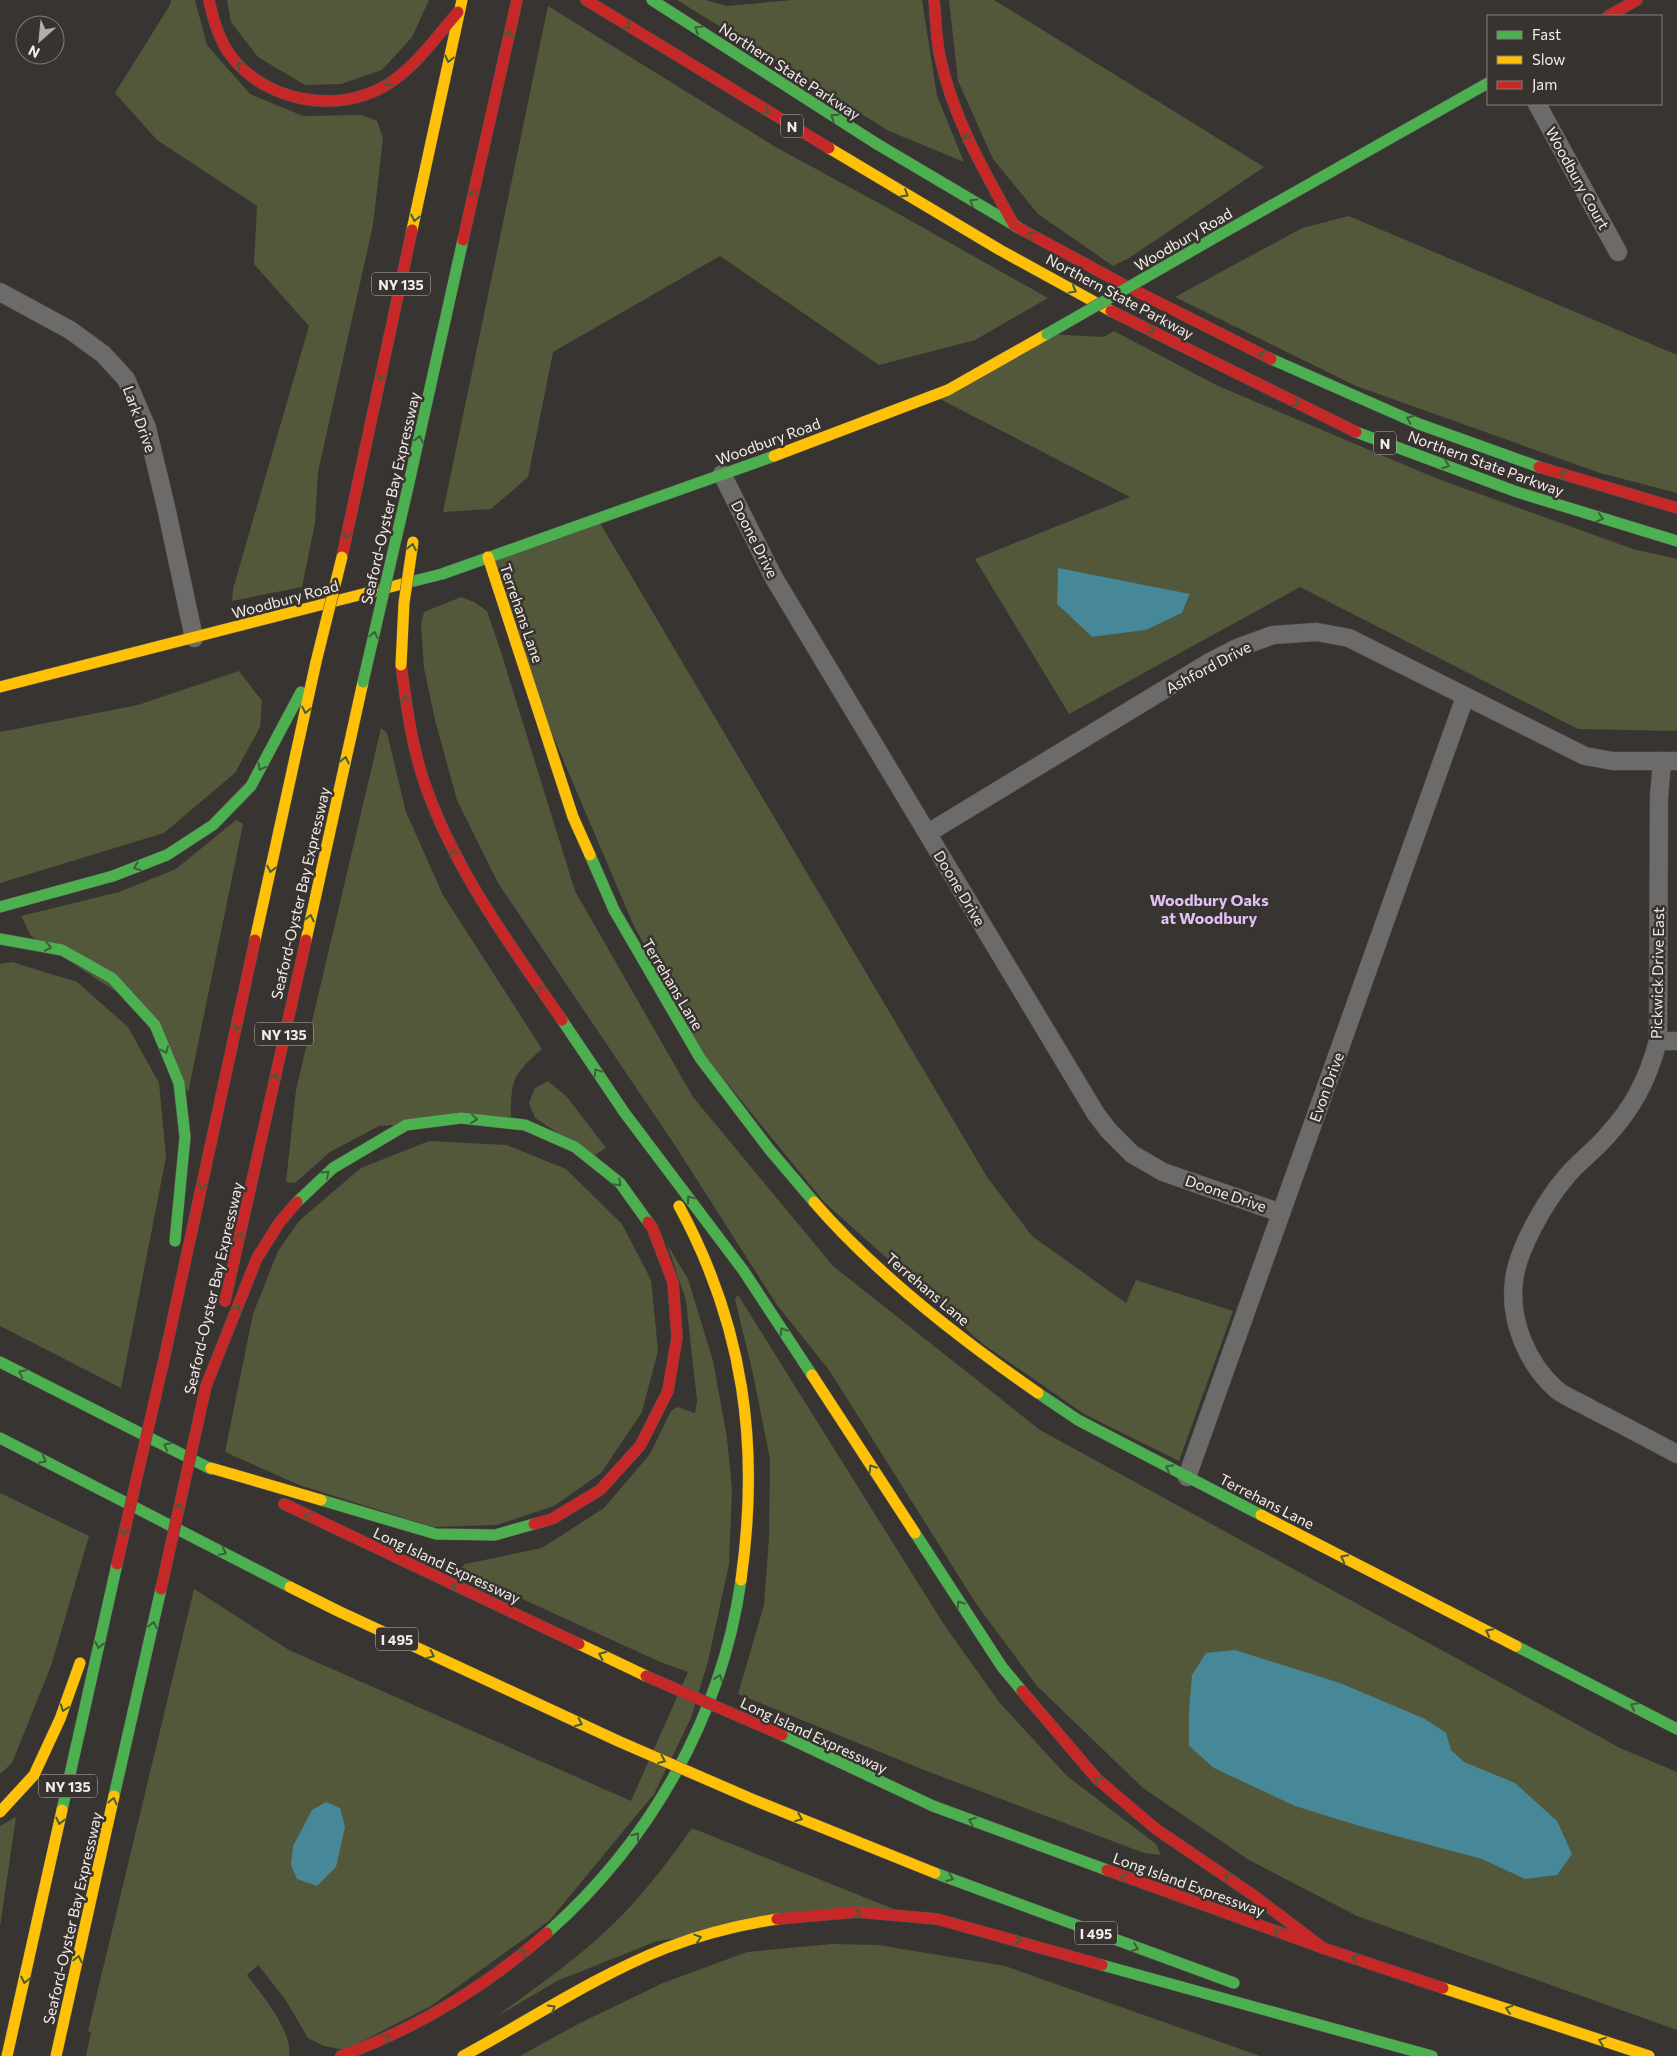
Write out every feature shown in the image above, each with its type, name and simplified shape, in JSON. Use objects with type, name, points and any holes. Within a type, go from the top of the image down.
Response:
[{"type":"main road","points":[[209,0],[220,36],[236,62],[255,78],[278,90],[318,102],[356,99],[383,87],[406,68],[461,6]]},
{"type":"main road","name":"Northern State Parkway","points":[[586,0],[737,94],[1000,250],[1107,309],[1350,430],[1517,492],[1677,541]]},
{"type":"main road","name":"Northern State Parkway","points":[[652,0],[854,130],[1015,226],[1198,324],[1301,373],[1386,410],[1477,446],[1603,488],[1677,508]]},
{"type":"main road","points":[[934,0],[940,57],[959,120],[972,150],[1015,226]]},
{"type":"main road","points":[[1610,15],[1637,0]]},
{"type":"main road","name":"Seaford-Oyster Bay Expressway","points":[[56,2056],[517,2]]},
{"type":"main road","name":"NY 135","points":[[7,2056],[163,1364],[316,662],[342,557],[461,6]]},
{"type":"main road","name":"Woodbury Road","points":[[0,687],[442,574],[722,474],[948,390],[1487,84]]},
{"type":"main road","points":[[434,423],[463,240]]},
{"type":"main road","points":[[341,2056],[430,2018],[492,1978],[552,1930],[607,1873],[652,1815],[694,1742],[720,1676],[739,1604],[748,1524],[749,1448],[740,1375],[725,1315],[703,1253],[670,1188],[624,1112],[487,910],[452,850],[429,797],[410,732],[400,665],[407,574],[416,528]]},
{"type":"main road","name":"Terrehans Lane","points":[[488,557],[573,817],[614,910],[632,944],[700,1058],[769,1150],[822,1211],[871,1261],[978,1352],[1078,1420],[1677,1729]]},
{"type":"main road","points":[[0,907],[113,876],[167,855],[213,825],[251,786],[316,662]]},
{"type":"main road","points":[[0,939],[62,950],[112,978],[154,1025],[179,1083],[185,1137],[163,1364]]},
{"type":"main road","points":[[624,1112],[744,1270],[1002,1667],[1097,1779],[1156,1829],[1253,1895],[1323,1948]]},
{"type":"main road","points":[[206,1386],[257,1258],[279,1223],[305,1193],[333,1168],[406,1126],[462,1118],[525,1124],[575,1147],[620,1183],[652,1227],[673,1282],[677,1337],[668,1391],[652,1423],[640,1446],[600,1490],[552,1518],[495,1535],[436,1534],[211,1468]]},
{"type":"main road","name":"Long Island Expressway","points":[[0,1362],[211,1468],[646,1676],[782,1735],[933,1806],[1323,1948],[1649,2056]]},
{"type":"main road","name":"I 495","points":[[0,1438],[338,1611],[487,1682],[618,1741],[754,1800],[922,1868],[1242,1986]]},
{"type":"main road","points":[[36,1470],[179,1530]]},
{"type":"main road","points":[[0,1812],[34,1775],[60,1719],[117,1564]]},
{"type":"main road","points":[[463,2056],[605,1977],[665,1949],[724,1930],[780,1919],[858,1912],[946,1921],[1432,2056]]},
{"type":"main road","points":[[1305,2009],[1442,2056]]},
{"type":"main road","points":[[472,2056],[525,2023]]},
{"type":"street","name":"Woodbury Court","points":[[1538,105],[1618,252]]},
{"type":"street","name":"Lark Drive","points":[[0,292],[70,330],[103,354],[126,379],[147,428],[194,638]]},
{"type":"street","name":"Doone Drive","points":[[722,474],[774,578],[1096,1114],[1109,1131],[1132,1154],[1163,1172],[1281,1212]]},
{"type":"street","name":"Ashford Drive","points":[[928,833],[1208,663],[1237,648],[1274,635],[1317,632],[1349,638],[1585,756],[1612,761],[1670,761]]},
{"type":"street","name":"Evon Drive","points":[[1187,1477],[1465,697]]},
{"type":"street","name":"Pickwick Drive East","points":[[1670,761],[1659,797],[1658,1041],[1651,1065],[1634,1104],[1606,1137],[1566,1177],[1541,1211],[1517,1264],[1513,1282],[1514,1310],[1527,1352],[1541,1375],[1558,1391],[1677,1454]]},
{"type":"street","points":[[1658,1041],[1677,1041]]},
{"type":"green space","points":[[171,0],[195,0],[207,45],[250,94],[303,116],[362,115],[377,121],[383,138],[373,225],[318,472],[315,523],[302,587],[232,601],[233,589],[309,326],[254,264],[257,206],[157,140],[115,93],[170,5]]},
{"type":"green space","points":[[227,0],[429,0],[412,37],[382,70],[341,84],[305,85],[258,57],[231,22]]},
{"type":"green space","points":[[677,0],[705,0],[727,6],[793,0],[922,0],[937,96],[964,162],[889,131]]},
{"type":"green space","points":[[949,0],[994,0],[1264,167],[1129,258],[1113,266],[1038,214],[993,159],[958,81]]},
{"type":"green space","points":[[548,6],[779,149],[1048,298],[975,340],[879,365],[720,256],[553,352],[528,477],[491,509],[443,512]]},
{"type":"green space","points":[[1349,216],[1677,355],[1677,493],[1600,473],[1356,386],[1175,297],[1302,228]]},
{"type":"green space","points":[[1114,331],[1218,386],[1438,479],[1633,549],[1677,559],[1677,731],[1578,729],[1300,587],[1069,714],[975,559],[1130,497],[934,396],[1047,334],[1104,337]],"holes":[[[1058,569],[1190,595],[1182,613],[1146,630],[1092,637],[1057,604]]]},
{"type":"green space","points":[[597,518],[987,1177],[1032,1236],[1126,1303],[1136,1280],[1233,1311],[1179,1461],[1084,1414],[983,1344],[824,1202],[704,1055],[633,924],[528,677],[488,557]]},
{"type":"green space","points":[[461,597],[474,602],[487,611],[575,891],[693,1097],[833,1266],[1040,1430],[1620,1748],[1677,1772],[1677,2030],[1357,1916],[1249,1860],[1143,1788],[1037,1686],[977,1605],[829,1370],[777,1305],[676,1147],[498,883],[457,800],[435,720],[424,668],[421,625],[424,612]]},
{"type":"green space","points":[[239,671],[262,701],[260,727],[235,773],[164,833],[0,883],[0,732],[138,705]]},
{"type":"green space","points":[[381,728],[387,733],[406,812],[443,895],[542,1049],[525,1065],[516,1078],[513,1085],[511,1117],[379,1126],[330,1152],[295,1183],[286,1182],[296,1090]]},
{"type":"green space","points":[[236,820],[243,824],[188,1093],[158,1019],[31,936],[21,916],[119,892],[176,869]]},
{"type":"green space","points":[[12,962],[77,982],[128,1027],[159,1083],[166,1157],[121,1388],[0,1326],[0,964]]},
{"type":"green space","points":[[548,1081],[567,1097],[606,1148],[593,1156],[535,1118],[529,1103],[535,1088]]},
{"type":"green space","points":[[429,1141],[507,1145],[566,1169],[622,1224],[651,1280],[658,1351],[642,1412],[601,1473],[554,1506],[497,1525],[433,1527],[299,1485],[225,1452],[253,1314],[278,1251],[300,1220],[361,1168]]},
{"type":"green space","points":[[667,1244],[688,1279],[713,1361],[727,1438],[732,1489],[729,1564],[708,1661],[691,1718],[654,1794],[549,1921],[431,2006],[345,2050],[324,2046],[308,2038],[285,1999],[258,1965],[247,1975],[268,2003],[281,2025],[289,2046],[289,2056],[86,2056],[91,2032],[88,2031],[194,1589],[289,1650],[631,1801],[688,1672],[658,1661],[459,1570],[465,1564],[542,1548],[604,1508],[650,1454],[671,1411],[677,1407],[695,1413],[697,1401],[686,1300]]},
{"type":"green space","points":[[738,1295],[943,1623],[999,1702],[1067,1776],[1156,1844],[1161,1855],[1144,1853],[924,1770],[738,1694],[764,1605],[769,1537],[770,1459],[753,1374],[735,1299]]},
{"type":"green space","points":[[0,1493],[89,1536],[51,1666],[12,1763],[0,1774]]},
{"type":"green space","points":[[16,1817],[0,1927],[0,1826]]},
{"type":"green space","points":[[692,1828],[896,1910],[657,1941],[557,1981],[496,2017],[567,1964],[607,1930],[652,1881]]},
{"type":"green space","points":[[832,1944],[878,1945],[1005,1966],[1260,2056],[520,2056],[580,2023],[663,1983],[747,1952]]},
{"type":"water","points":[[1058,568],[1190,594],[1182,613],[1146,630],[1092,637],[1057,604]]},
{"type":"water","points":[[1235,1650],[1340,1683],[1425,1719],[1446,1733],[1451,1750],[1464,1762],[1515,1783],[1557,1821],[1572,1854],[1557,1875],[1525,1879],[1482,1859],[1363,1827],[1295,1806],[1214,1768],[1189,1746],[1192,1675],[1206,1653]]},
{"type":"water","points":[[326,1802],[340,1808],[345,1827],[336,1867],[317,1886],[297,1879],[291,1865],[293,1846],[312,1810]]},
{"type":"traffic: fast","points":[[652,0],[877,144],[1019,228]]},
{"type":"traffic: fast","points":[[1221,234],[1487,84]]},
{"type":"traffic: fast","points":[[1047,334],[1221,234]]},
{"type":"traffic: fast","points":[[408,487],[463,240]]},
{"type":"traffic: fast","points":[[1271,359],[1419,424],[1539,467]]},
{"type":"traffic: fast","points":[[1356,432],[1517,492],[1677,541]]},
{"type":"traffic: fast","points":[[402,584],[442,574],[774,456]]},
{"type":"traffic: fast","points":[[363,682],[408,487]]},
{"type":"traffic: fast","points":[[0,907],[113,876],[167,855],[213,825],[251,786],[301,692]]},
{"type":"traffic: fast","points":[[590,855],[614,910],[700,1058],[769,1149],[814,1202]]},
{"type":"traffic: fast","points":[[0,939],[62,950],[112,978],[155,1025],[179,1083],[185,1137],[175,1241]]},
{"type":"traffic: fast","points":[[562,1020],[624,1112],[743,1270],[812,1375]]},
{"type":"traffic: fast","points":[[297,1202],[333,1168],[406,1125],[461,1118],[525,1125],[575,1147],[620,1183],[648,1222]]},
{"type":"traffic: fast","points":[[0,1362],[211,1469]]},
{"type":"traffic: fast","points":[[1038,1393],[1078,1420],[1261,1515]]},
{"type":"traffic: fast","points":[[0,1438],[290,1587]]},
{"type":"traffic: fast","points":[[321,1500],[436,1534],[495,1535],[534,1524]]},
{"type":"traffic: fast","points":[[915,1533],[1002,1667],[1022,1691]]},
{"type":"traffic: fast","points":[[62,1810],[117,1564]]},
{"type":"traffic: fast","points":[[547,1933],[584,1897],[618,1859],[649,1817],[676,1773],[698,1727],[717,1680],[731,1630],[741,1580]]},
{"type":"traffic: fast","points":[[114,1796],[161,1589]]},
{"type":"traffic: fast","points":[[1516,1646],[1677,1729]]},
{"type":"traffic: fast","points":[[782,1735],[933,1806],[1107,1870]]},
{"type":"traffic: fast","points":[[935,1873],[1234,1983]]},
{"type":"traffic: fast","points":[[1102,1965],[1432,2056]]},
{"type":"traffic: slow","points":[[412,230],[462,0]]},
{"type":"traffic: slow","points":[[829,148],[1000,250],[1111,311]]},
{"type":"traffic: slow","points":[[774,456],[948,390],[1047,334]]},
{"type":"traffic: slow","points":[[401,665],[404,603],[413,542]]},
{"type":"traffic: slow","points":[[316,662],[342,557]]},
{"type":"traffic: slow","points":[[488,557],[573,817],[590,855]]},
{"type":"traffic: slow","points":[[0,687],[402,584]]},
{"type":"traffic: slow","points":[[255,940],[316,662]]},
{"type":"traffic: slow","points":[[306,940],[363,682]]},
{"type":"traffic: slow","points":[[814,1202],[864,1255],[920,1304],[949,1328],[1038,1393]]},
{"type":"traffic: slow","points":[[679,1206],[701,1251],[719,1296],[732,1341],[742,1387],[747,1434],[748,1481],[741,1580]]},
{"type":"traffic: slow","points":[[812,1375],[915,1533]]},
{"type":"traffic: slow","points":[[211,1468],[321,1500]]},
{"type":"traffic: slow","points":[[1261,1515],[1516,1646]]},
{"type":"traffic: slow","points":[[290,1587],[618,1741]]},
{"type":"traffic: slow","points":[[579,1644],[646,1676]]},
{"type":"traffic: slow","points":[[0,1812],[34,1775],[60,1719],[80,1663]]},
{"type":"traffic: slow","points":[[618,1741],[754,1800]]},
{"type":"traffic: slow","points":[[56,2056],[114,1796]]},
{"type":"traffic: slow","points":[[754,1800],[935,1873]]},
{"type":"traffic: slow","points":[[7,2056],[62,1810]]},
{"type":"traffic: slow","points":[[463,2056],[588,1985],[640,1959],[707,1934],[777,1919]]},
{"type":"traffic: slow","points":[[1443,1988],[1649,2056]]},
{"type":"traffic: jam","points":[[209,0],[223,43],[231,56],[245,71],[262,84],[281,93],[323,101],[344,100],[364,95],[394,80],[424,53],[458,12]]},
{"type":"traffic: jam","points":[[463,240],[517,0]]},
{"type":"traffic: jam","points":[[586,0],[829,148]]},
{"type":"traffic: jam","points":[[934,0],[939,50],[953,101],[971,144],[1014,225]]},
{"type":"traffic: jam","points":[[1610,15],[1637,0]]},
{"type":"traffic: jam","points":[[1019,228],[1128,287],[1271,359]]},
{"type":"traffic: jam","points":[[342,557],[412,230]]},
{"type":"traffic: jam","points":[[1111,311],[1356,432]]},
{"type":"traffic: jam","points":[[1539,467],[1677,508]]},
{"type":"traffic: jam","points":[[401,665],[408,716],[419,766],[443,828],[472,885],[489,913],[562,1020]]},
{"type":"traffic: jam","points":[[163,1364],[255,940]]},
{"type":"traffic: jam","points":[[225,1301],[306,940]]},
{"type":"traffic: jam","points":[[206,1386],[257,1258],[279,1223],[297,1202]]},
{"type":"traffic: jam","points":[[534,1524],[552,1519],[600,1490],[640,1446],[668,1391],[677,1337],[673,1282],[652,1227],[648,1222]]},
{"type":"traffic: jam","points":[[117,1564],[163,1364]]},
{"type":"traffic: jam","points":[[161,1589],[206,1386]]},
{"type":"traffic: jam","points":[[284,1504],[579,1644]]},
{"type":"traffic: jam","points":[[646,1676],[782,1735]]},
{"type":"traffic: jam","points":[[1022,1691],[1097,1779],[1156,1829],[1253,1895],[1323,1948]]},
{"type":"traffic: jam","points":[[1107,1870],[1323,1948],[1443,1988]]},
{"type":"traffic: jam","points":[[777,1919],[857,1912],[937,1919],[1102,1965]]},
{"type":"traffic: jam","points":[[341,2056],[397,2033],[450,2004],[524,1953],[547,1933]]},
{"type":"district","name":"Woodbury Oaks at Woodbury","points":[[1209,908]]}]
